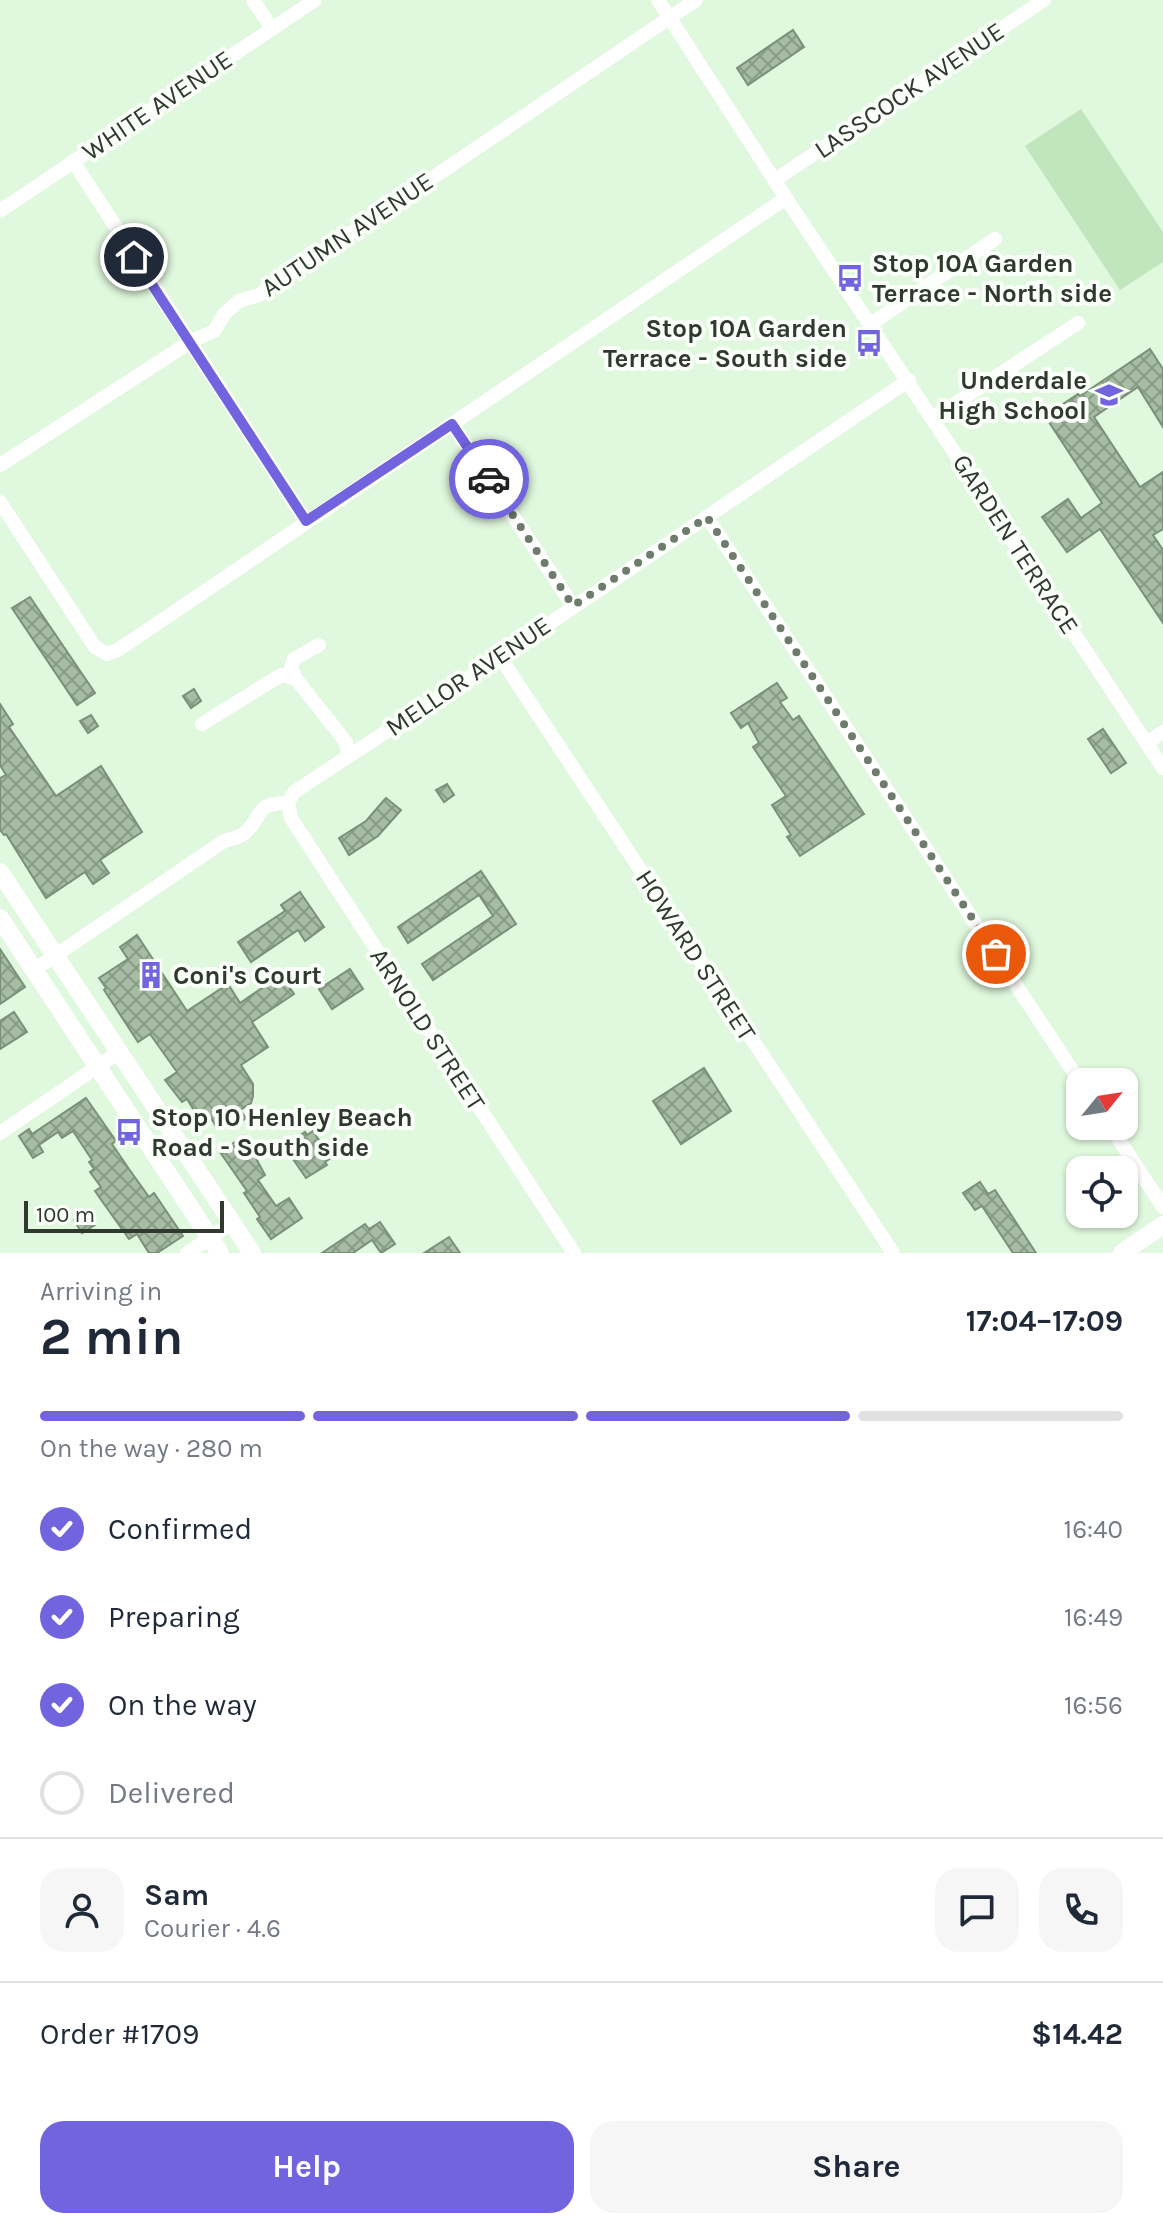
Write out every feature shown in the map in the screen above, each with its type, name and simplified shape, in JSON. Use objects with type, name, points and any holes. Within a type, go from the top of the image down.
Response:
[{"type":"main road","points":[[0,872],[252,1253]]},
{"type":"main road","points":[[1,922],[215,1245]]},
{"type":"main road","points":[[1122,1253],[1163,1225]]},
{"type":"street","points":[[253,0],[272,29]]},
{"type":"street","name":"WHITE AVENUE","points":[[0,211],[315,0]]},
{"type":"street","name":"GARDEN TERRACE","points":[[658,0],[1163,768]]},
{"type":"street","name":"AUTUMN AVENUE","points":[[0,465],[190,342],[214,331],[225,313],[239,301],[259,295],[696,0]]},
{"type":"street","name":"LASSCOCK AVENUE","points":[[775,180],[1044,0]]},
{"type":"street","points":[[73,161],[306,521]]},
{"type":"street","points":[[0,502],[95,647],[107,654],[118,650],[786,198]]},
{"type":"street","points":[[871,324],[995,239]]},
{"type":"street","points":[[933,418],[1078,323]]},
{"type":"street","name":"MELLOR AVENUE","points":[[34,970],[224,841],[248,830],[265,807],[288,803],[294,792],[500,657],[909,380]]},
{"type":"street","points":[[452,424],[573,606]]},
{"type":"street","points":[[707,517],[1071,1068]]},
{"type":"street","points":[[319,645],[294,659],[291,668],[296,679],[346,742],[348,757]]},
{"type":"street","name":"HOWARD STREET","points":[[500,657],[893,1253]]},
{"type":"street","points":[[202,724],[282,675],[296,679]]},
{"type":"street","points":[[1147,743],[1163,732]]},
{"type":"street","name":"ARNOLD STREET","points":[[288,803],[291,818],[574,1253]]},
{"type":"street","points":[[0,1133],[119,1052]]},
{"type":"street","points":[[1119,1140],[1163,1207]]},
{"type":"street","points":[[187,1253],[215,1245],[232,1223]]},
{"type":"green space","points":[[1081,109],[1163,232],[1163,262],[1120,290],[1025,146]]},
{"type":"building","points":[[793,30],[804,47],[748,85],[737,68]]},
{"type":"building","points":[[1150,349],[1163,369],[1163,427],[1138,387],[1094,417],[1140,487],[1163,472],[1163,529],[1153,535],[1163,550],[1163,623],[1100,529],[1067,552],[1042,517],[1068,499],[1081,518],[1102,503],[1045,416]]},
{"type":"building","points":[[30,597],[95,693],[77,705],[12,608]]},
{"type":"building","points":[[777,683],[787,698],[780,702],[793,720],[799,716],[864,814],[800,856],[772,805],[786,796],[753,747],[759,743],[748,723],[741,728],[731,713]]},
{"type":"building","points":[[194,689],[201,701],[191,708],[183,696]]},
{"type":"building","points":[[0,704],[13,724],[9,727],[56,796],[101,766],[142,832],[100,860],[109,873],[93,884],[85,872],[46,898],[6,834],[0,830],[0,778],[6,775],[0,765]]},
{"type":"building","points":[[91,715],[98,726],[88,733],[80,721]]},
{"type":"building","points":[[1103,729],[1126,763],[1111,773],[1088,739]]},
{"type":"building","points":[[447,784],[454,795],[444,802],[436,790]]},
{"type":"building","points":[[386,798],[401,810],[378,836],[349,855],[339,838],[366,821]]},
{"type":"building","points":[[481,871],[516,924],[433,980],[422,964],[493,916],[479,895],[408,943],[398,927]]},
{"type":"building","points":[[300,892],[324,927],[305,941],[298,930],[251,962],[238,942],[285,911],[281,905]]},
{"type":"building","points":[[137,935],[187,1011],[228,984],[240,1003],[281,975],[294,994],[252,1022],[268,1047],[241,1065],[253,1084],[253,1096],[251,1103],[240,1110],[246,1118],[232,1128],[227,1120],[216,1127],[212,1119],[203,1125],[187,1099],[182,1102],[165,1080],[177,1072],[150,1034],[138,1042],[104,990],[106,988],[99,978],[128,959],[120,947]]},
{"type":"building","points":[[0,949],[25,987],[0,1004]]},
{"type":"building","points":[[350,969],[363,989],[332,1009],[319,989]]},
{"type":"building","points":[[14,1012],[27,1032],[0,1049],[0,1021]]},
{"type":"building","points":[[704,1068],[731,1111],[681,1144],[653,1101]]},
{"type":"building","points":[[86,1098],[116,1141],[112,1144],[129,1169],[149,1197],[154,1193],[183,1236],[157,1253],[149,1253],[137,1234],[129,1239],[95,1191],[101,1187],[90,1172],[94,1169],[89,1162],[92,1160],[73,1131],[62,1138],[58,1132],[39,1145],[43,1152],[33,1158],[19,1136],[29,1129],[32,1134]]},
{"type":"building","points":[[313,1131],[331,1158],[325,1162],[327,1165],[306,1178],[284,1146],[305,1132],[307,1135]]},
{"type":"building","points":[[244,1136],[265,1175],[258,1180],[276,1206],[289,1198],[302,1218],[271,1239],[244,1193],[247,1191],[220,1152]]},
{"type":"building","points":[[980,1182],[988,1194],[995,1190],[1036,1253],[1013,1253],[982,1206],[975,1210],[963,1193]]},
{"type":"building","points":[[87,1212],[95,1225],[82,1233],[74,1220]]},
{"type":"building","points":[[380,1222],[395,1244],[381,1253],[372,1240],[353,1253],[322,1253],[365,1224],[369,1229]]},
{"type":"building","points":[[449,1237],[460,1253],[424,1253]]},
{"type":"way so far","points":[[489,479],[573,606],[707,517],[996,954]]},
{"type":"place","name":"Stop 10A Garden Terrace - North side","points":[[850,278]]},
{"type":"place","name":"Stop 10A Garden Terrace - South side","points":[[869,343]]},
{"type":"place","name":"Underdale High School","points":[[1109,395]]},
{"type":"place","name":"Coni's Court","points":[[151,975]]},
{"type":"place","name":"Stop 10 Henley Beach Road - South side","points":[[129,1132]]},
{"type":"route","points":[[134,257],[306,521],[452,424],[489,479]]}]
